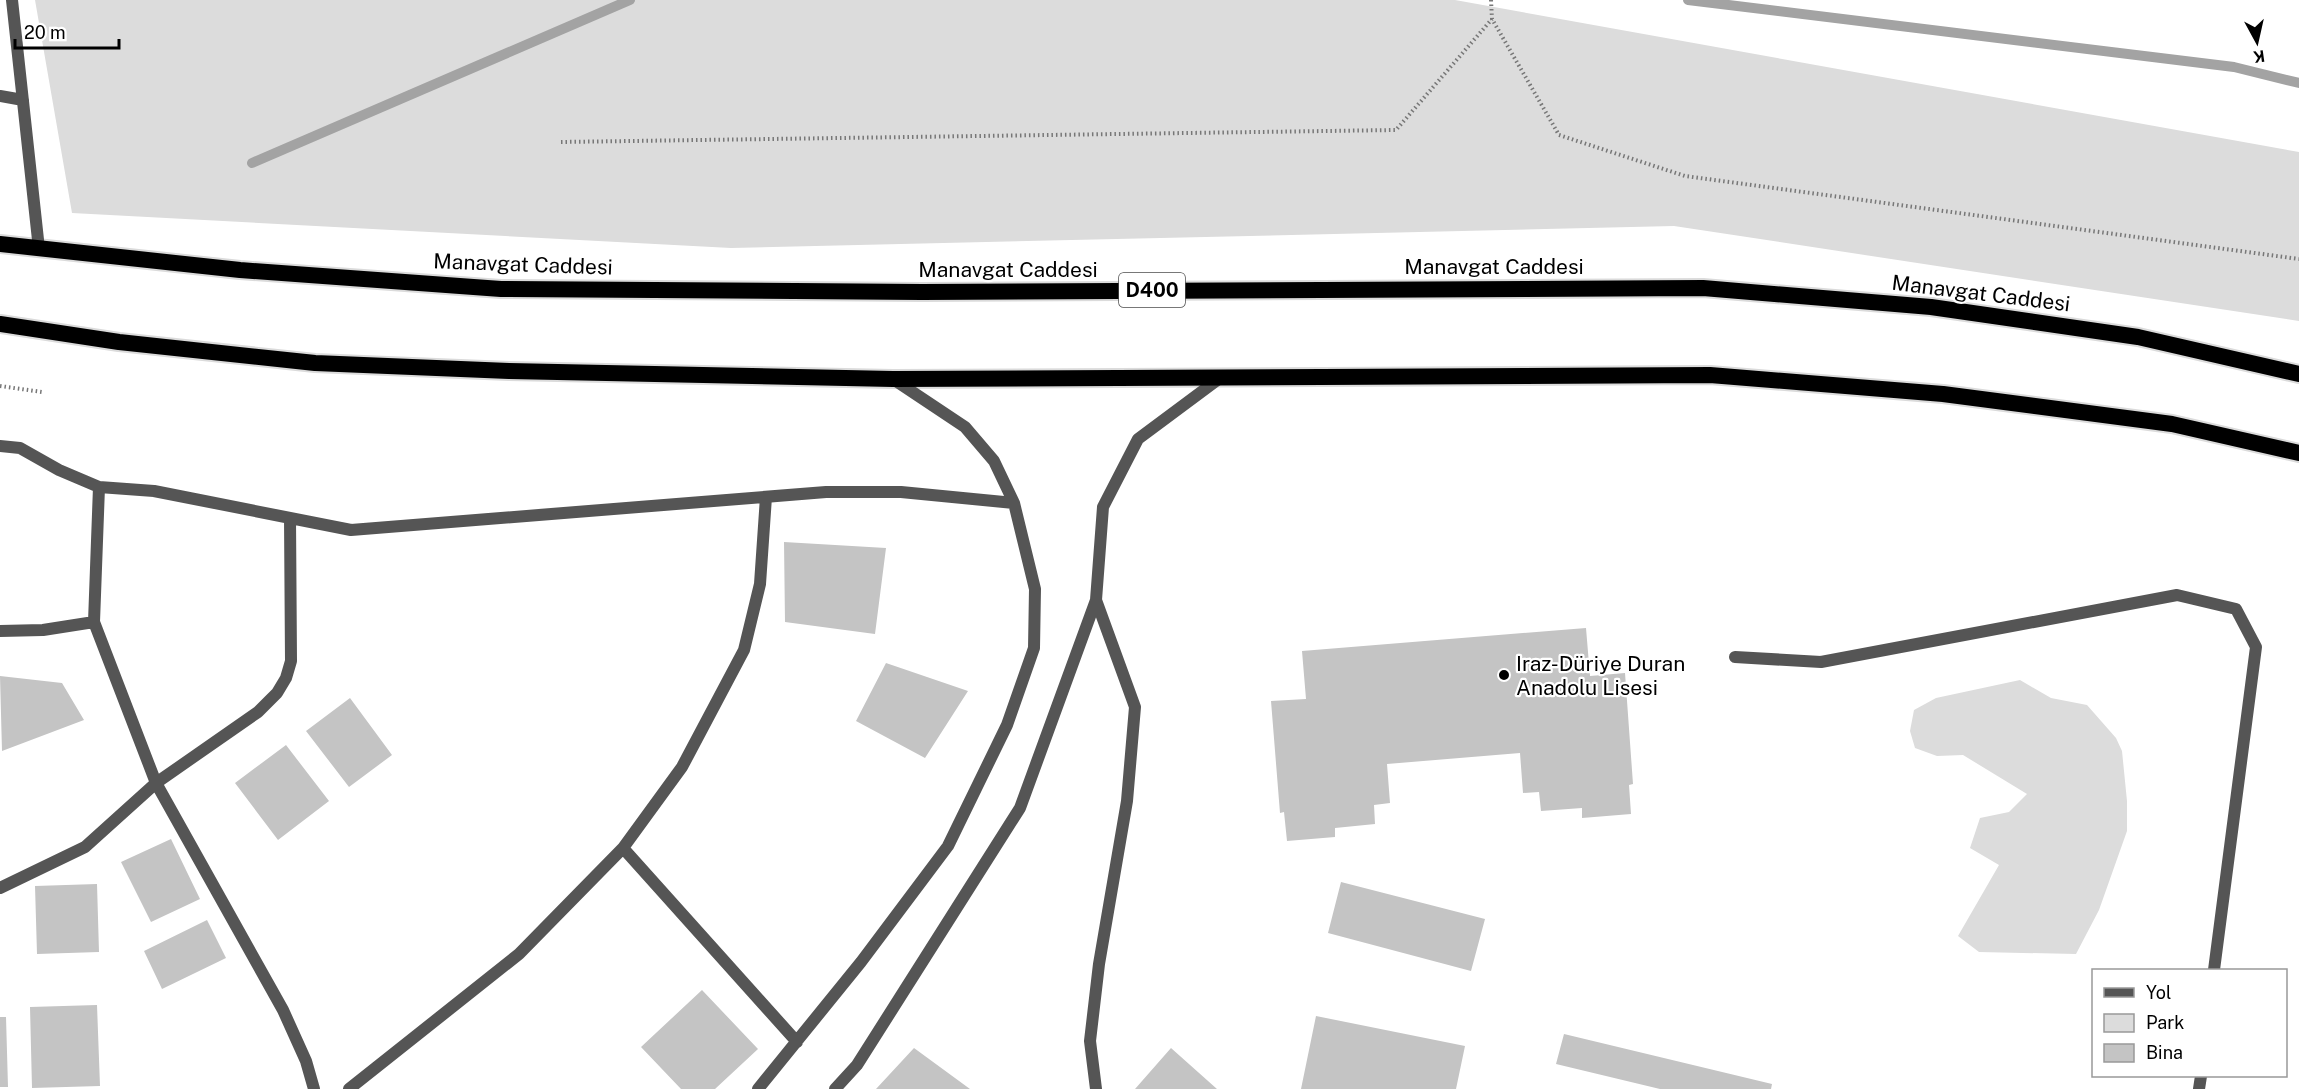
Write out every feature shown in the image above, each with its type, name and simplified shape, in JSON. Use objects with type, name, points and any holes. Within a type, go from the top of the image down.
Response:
[{"type":"highway","name":"Manavgat Caddesi","points":[[0,244],[240,270],[501,289],[922,292],[1703,288],[1931,307],[2138,337],[2299,374]]},
{"type":"highway","points":[[0,324],[119,342],[315,363],[509,371],[893,379],[1710,375],[1966,397],[2172,424],[2299,453]]},
{"type":"street","points":[[12,0],[39,249]]},
{"type":"street","points":[[0,96],[23,100]]},
{"type":"street","points":[[835,1089],[857,1065],[1020,808],[1096,600],[1103,507],[1138,439],[1220,378]]},
{"type":"street","points":[[758,1089],[861,962],[948,846],[1007,725],[1034,648],[1035,589],[1014,502],[994,460],[965,427],[893,379]]},
{"type":"street","points":[[0,446],[20,448],[59,470],[99,488],[154,491],[351,530],[826,492],[901,492],[1014,502]]},
{"type":"street","points":[[99,488],[94,622],[156,783],[284,1010],[306,1061],[314,1089]]},
{"type":"street","points":[[349,1089],[519,954],[622,848],[682,767],[744,650],[760,584],[766,497]]},
{"type":"street","points":[[0,888],[85,847],[156,783],[258,712],[277,693],[286,678],[291,661],[290,518]]},
{"type":"street","points":[[1735,657],[1821,662],[2176,595],[2236,609],[2256,647],[2214,969]]},
{"type":"street","points":[[1096,600],[1135,707],[1127,801],[1099,964],[1089,1041],[1096,1089]]},
{"type":"street","points":[[0,631],[43,630],[94,622]]},
{"type":"street","points":[[622,848],[797,1042]]},
{"type":"path","points":[[1491,0],[1492,19],[1559,135],[1685,176],[2299,259]]},
{"type":"path","points":[[561,142],[1396,129],[1492,19]]},
{"type":"path","points":[[0,386],[42,392]]},
{"type":"green space","points":[[35,0],[1455,0],[2299,152],[2299,321],[1674,226],[731,248],[72,213]]},
{"type":"green space","points":[[2020,680],[2051,698],[2087,705],[2116,738],[2122,751],[2127,801],[2127,831],[2099,910],[2076,954],[1979,952],[1958,936],[1999,865],[1970,848],[1980,818],[2009,812],[2027,794],[1963,755],[1937,756],[1915,748],[1910,731],[1914,710],[1936,698]]},
{"type":"building","points":[[784,542],[886,548],[875,634],[785,622]]},
{"type":"building","name":"Iraz-Düriye Duran Anadolu Lisesi","points":[[1586,628],[1590,676],[1625,673],[1633,784],[1629,785],[1631,814],[1582,818],[1582,808],[1541,811],[1539,792],[1523,793],[1520,753],[1387,764],[1390,803],[1374,805],[1375,824],[1335,828],[1335,837],[1287,841],[1284,812],[1280,813],[1271,701],[1306,699],[1302,651]]},
{"type":"building","points":[[886,663],[968,691],[925,758],[856,721]]},
{"type":"building","points":[[0,676],[62,683],[84,720],[2,751]]},
{"type":"building","points":[[350,698],[392,755],[349,787],[306,731]]},
{"type":"building","points":[[286,745],[329,801],[278,840],[235,783]]},
{"type":"building","points":[[171,839],[200,899],[151,922],[121,862]]},
{"type":"building","points":[[1341,882],[1485,919],[1471,971],[1328,933]]},
{"type":"building","points":[[97,884],[99,952],[37,954],[35,886]]},
{"type":"building","points":[[207,920],[226,958],[162,989],[144,951]]},
{"type":"building","points":[[702,990],[758,1049],[715,1089],[681,1089],[641,1047]]},
{"type":"building","points":[[97,1005],[100,1086],[32,1088],[30,1007]]},
{"type":"building","points":[[1316,1016],[1465,1046],[1456,1089],[1301,1089]]},
{"type":"building","points":[[0,1017],[6,1017],[8,1087],[0,1087]]},
{"type":"building","points":[[1564,1034],[1772,1084],[1771,1089],[1660,1089],[1556,1064]]},
{"type":"building","points":[[914,1048],[970,1089],[876,1089]]},
{"type":"building","points":[[1171,1048],[1217,1089],[1135,1089]]},
{"type":"waterway","points":[[252,163],[630,0]]},
{"type":"waterway","points":[[1688,0],[2234,67],[2299,83]]},
{"type":"place","name":"Iraz-Düriye Duran Anadolu Lisesi","points":[[1504,675]]}]
